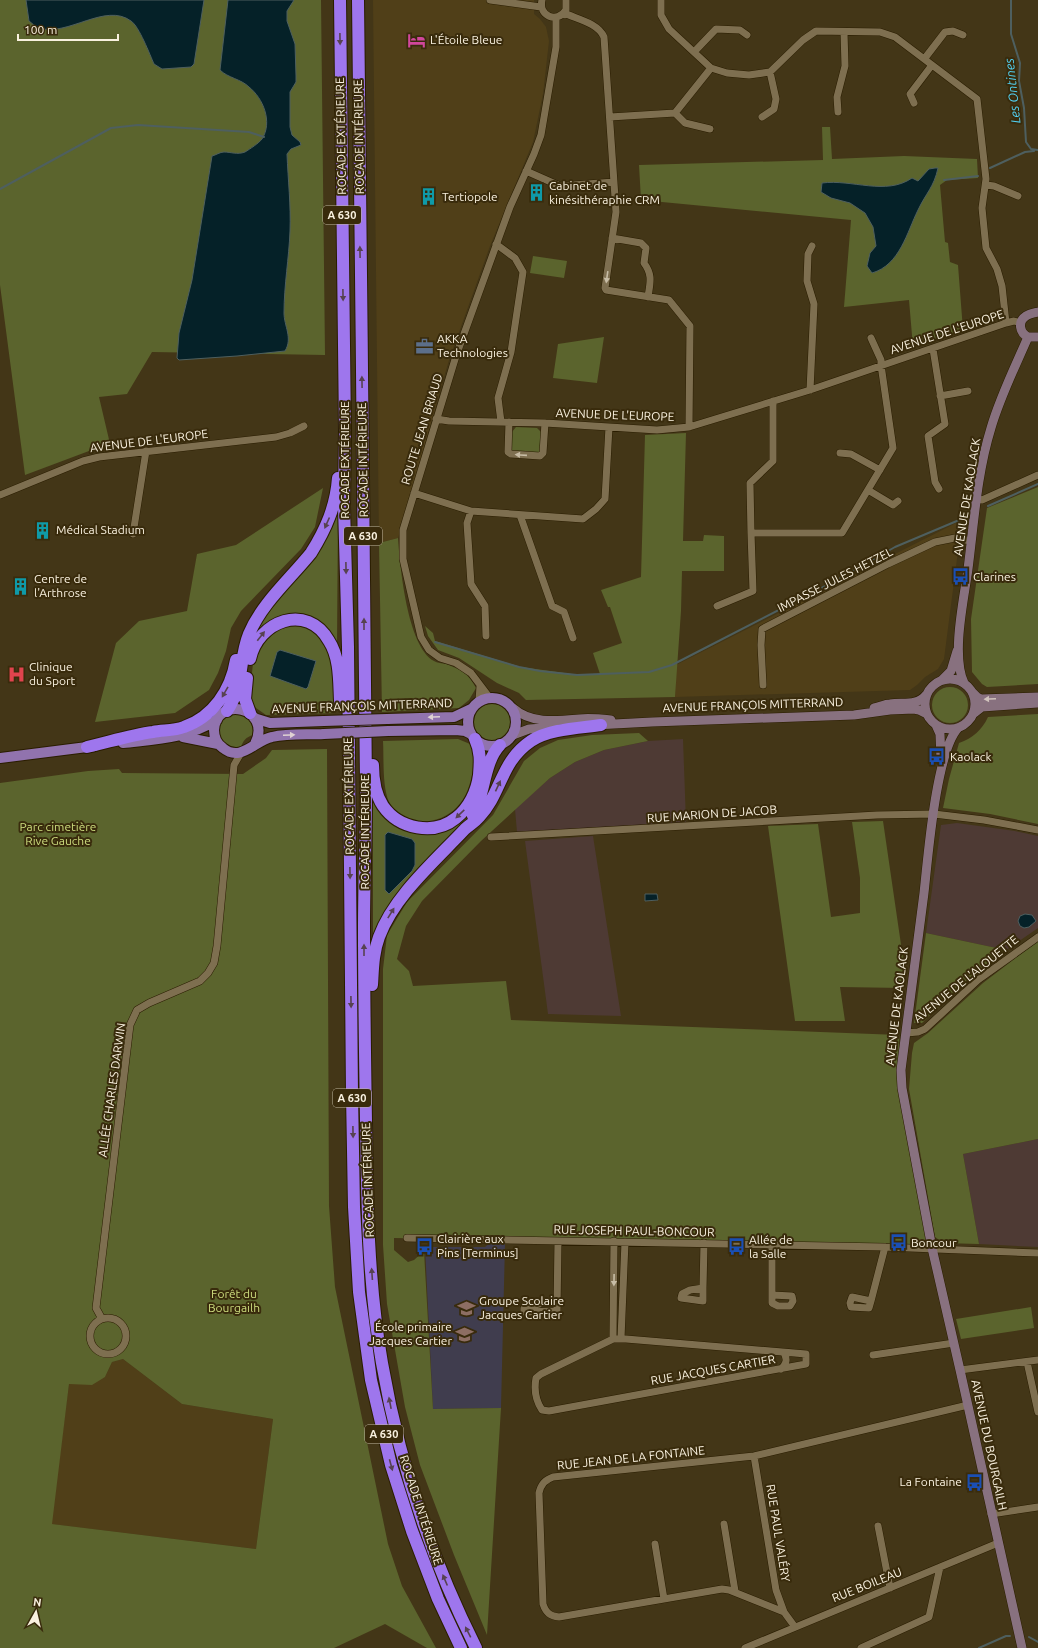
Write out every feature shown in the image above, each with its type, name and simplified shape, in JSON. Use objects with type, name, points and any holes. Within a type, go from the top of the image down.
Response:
[{"type":"highway","name":"ROCADE EXTÉRIEURE","points":[[340,0],[345,431],[344,506],[354,1207],[359,1292],[371,1380],[390,1465],[412,1531],[438,1599],[461,1648]]},
{"type":"highway","name":"ROCADE INTÉRIEURE","points":[[358,0],[366,790],[364,931],[365,1072],[368,1231],[373,1290],[382,1360],[394,1421],[410,1484],[441,1571],[460,1616],[476,1648]]},
{"type":"highway","points":[[227,711],[238,690],[248,636],[256,619],[311,553],[330,518],[337,489],[339,440],[345,431]]},
{"type":"highway","points":[[87,747],[152,732],[182,728],[199,720],[207,714],[218,704],[228,688],[235,668],[243,634],[258,612],[274,598]]},
{"type":"highway","points":[[252,716],[245,699],[246,682],[254,647],[265,631],[272,626],[279,622],[297,620],[315,626],[323,632],[333,648],[339,676],[340,704],[348,736]]},
{"type":"highway","points":[[364,648],[375,785],[383,805],[396,819],[411,827],[423,829],[442,826],[457,818],[469,803],[478,779],[480,757],[479,747],[473,737]]},
{"type":"highway","points":[[365,1072],[371,1060],[373,966],[378,938],[385,923],[406,893],[466,828],[479,818],[486,808],[511,759],[520,749],[533,739],[548,733],[601,725]]},
{"type":"highway","points":[[466,828],[479,805],[491,759],[495,750],[500,745]]},
{"type":"main road","points":[[1036,314],[1025,316],[1020,323],[1022,333],[1028,338],[1038,337]]},
{"type":"main road","name":"AVENUE DE KAOLACK","points":[[964,683],[960,673],[959,643],[977,499],[991,428],[999,405],[1028,338]]},
{"type":"main road","name":"AVENUE DE KAOLACK","points":[[942,680],[951,671],[959,643]]},
{"type":"main road","points":[[1038,697],[981,699],[964,683],[957,680],[942,680],[931,688],[926,695],[925,705],[927,714],[936,725],[943,728],[958,728],[964,725],[973,714],[982,707],[1038,704]]},
{"type":"main road","points":[[972,692],[975,707],[973,714]]},
{"type":"main road","name":"AVENUE FRANÇOIS MITTERRAND","points":[[854,714],[889,704],[919,701],[926,695]]},
{"type":"main road","points":[[479,701],[490,698]]},
{"type":"main road","name":"AVENUE FRANÇOIS MITTERRAND","points":[[490,698],[500,699],[507,703],[520,715],[529,719],[563,722],[580,719],[652,722]]},
{"type":"main road","name":"AVENUE FRANÇOIS MITTERRAND","points":[[227,711],[239,709],[270,723],[454,717],[471,710],[479,701]]},
{"type":"main road","points":[[513,708],[517,722],[513,735]]},
{"type":"main road","name":"AVENUE FRANÇOIS MITTERRAND","points":[[500,745],[513,735],[529,728],[854,714],[914,709],[927,714]]},
{"type":"main road","name":"AVENUE FRANÇOIS MITTERRAND","points":[[471,710],[468,722],[473,737]]},
{"type":"main road","points":[[0,758],[181,736],[201,729],[217,720],[227,711]]},
{"type":"main road","name":"AVENUE FRANÇOIS MITTERRAND","points":[[252,716],[259,731],[255,744]]},
{"type":"main road","points":[[217,720],[214,732],[218,744]]},
{"type":"main road","name":"AVENUE DE KAOLACK","points":[[936,725],[940,734],[942,766]]},
{"type":"main road","name":"AVENUE DE KAOLACK","points":[[932,1248],[902,1088],[901,1070],[934,814],[942,766],[951,736],[958,728]]},
{"type":"main road","points":[[181,736],[218,744],[228,752],[241,753],[255,744],[271,737],[388,731],[465,731],[487,746],[500,745]]},
{"type":"main road","name":"AVENUE DU BOURGAILH","points":[[932,1248],[1022,1648]]},
{"type":"street","points":[[490,0],[542,3],[546,15],[556,18],[564,13],[567,5],[566,0]]},
{"type":"street","points":[[661,0],[661,15],[669,29],[711,68],[727,74],[748,75],[770,72],[803,40],[816,31],[880,32],[895,37],[925,58],[977,99],[986,185],[982,208],[986,248],[997,269],[1002,286],[1006,323]]},
{"type":"street","points":[[564,13],[596,27],[602,31],[604,37],[616,212],[606,290],[669,300],[690,326],[689,427]]},
{"type":"street","name":"ROUTE JEAN BRIAUD","points":[[490,698],[480,686],[476,678],[466,668],[440,658],[429,650],[421,637],[403,559],[403,530],[456,356],[510,207],[534,154],[542,129],[556,47],[556,18]]},
{"type":"street","points":[[695,52],[716,29],[740,30],[747,35]]},
{"type":"street","points":[[925,58],[945,32],[953,31],[963,35]]},
{"type":"street","points":[[838,112],[837,97],[845,66],[844,32]]},
{"type":"street","points":[[914,103],[910,94],[932,65]]},
{"type":"street","points":[[610,117],[675,113],[711,68]]},
{"type":"street","points":[[762,117],[774,109],[776,99],[770,72]]},
{"type":"street","points":[[675,113],[685,123],[710,129]]},
{"type":"street","points":[[526,171],[560,186],[614,182]]},
{"type":"street","points":[[986,185],[994,186],[1018,196]]},
{"type":"street","points":[[612,238],[641,243],[646,248],[644,263],[650,270],[648,296]]},
{"type":"street","points":[[496,244],[515,258],[524,272],[511,352],[498,398],[501,422]]},
{"type":"street","points":[[810,390],[814,304],[807,281],[808,254],[812,246]]},
{"type":"street","name":"AVENUE DE L'EUROPE","points":[[436,419],[449,421],[545,423],[657,430],[689,427],[810,390],[1006,323],[1014,321],[1020,323]]},
{"type":"street","name":"AVENUE DE L'EUROPE","points":[[872,338],[881,360],[880,366]]},
{"type":"street","points":[[933,349],[945,424],[928,436],[935,482],[939,489]]},
{"type":"street","points":[[751,533],[842,534],[893,448],[880,366]]},
{"type":"street","points":[[940,396],[968,392]]},
{"type":"street","points":[[717,606],[753,591],[750,483],[773,461],[773,401]]},
{"type":"street","points":[[509,422],[508,452],[511,454],[540,456],[543,453],[545,423]]},
{"type":"street","name":"AVENUE DE L'EUROPE","points":[[0,495],[83,461],[146,451],[276,437],[290,433],[304,426]]},
{"type":"street","points":[[414,493],[471,511],[584,519],[596,510],[605,499],[609,427]]},
{"type":"street","points":[[133,534],[146,451]]},
{"type":"street","points":[[840,453],[851,454],[880,470]]},
{"type":"street","points":[[977,499],[982,500],[1038,475]]},
{"type":"street","points":[[868,490],[893,505],[898,501]]},
{"type":"street","points":[[471,511],[467,523],[470,584],[485,606],[486,636]]},
{"type":"street","points":[[520,515],[552,606],[564,612],[573,638]]},
{"type":"street","name":"IMPASSE JULES HETZEL","points":[[762,685],[762,630],[888,564],[935,542],[955,538],[971,541]]},
{"type":"street","points":[[479,701],[480,686]]},
{"type":"street","points":[[228,752],[234,765]]},
{"type":"street","name":"ALLÉE CHARLES DARWIN","points":[[102,1319],[96,1308],[130,1025],[137,1010],[149,1003],[200,981],[208,973],[214,963],[217,946],[234,765],[241,753]]},
{"type":"street","name":"RUE MARION DE JACOB","points":[[491,837],[877,815],[934,814],[984,820],[1038,830]]},
{"type":"street","name":"AVENUE DE L'ALOUETTE","points":[[906,1033],[918,1032],[925,1029],[978,980],[1038,937]]},
{"type":"street","name":"RUE JOSEPH PAUL-BONCOUR","points":[[407,1238],[772,1244],[932,1248],[1038,1253]]},
{"type":"street","points":[[557,1299],[558,1241]]},
{"type":"street","points":[[614,1241],[617,1339]]},
{"type":"street","points":[[617,1339],[625,1242]]},
{"type":"street","points":[[703,1288],[704,1243]]},
{"type":"street","points":[[772,1244],[772,1294]]},
{"type":"street","points":[[871,1301],[885,1247]]},
{"type":"street","points":[[102,1319],[114,1319],[122,1324],[125,1330],[124,1342],[116,1352],[110,1353],[98,1350],[91,1340],[92,1328],[102,1319]]},
{"type":"street","name":"RUE JACQUES CARTIER","points":[[617,1339],[781,1352],[806,1354],[806,1364],[550,1411],[542,1410],[538,1404],[535,1385],[536,1378],[541,1374],[617,1339]]},
{"type":"street","points":[[873,1355],[954,1343]]},
{"type":"street","points":[[781,1352],[784,1353],[786,1361],[781,1369]]},
{"type":"street","points":[[960,1370],[1038,1360]]},
{"type":"street","points":[[1027,1362],[1038,1412]]},
{"type":"street","name":"RUE JEAN DE LA FONTAINE","points":[[784,1612],[735,1591],[722,1589],[560,1617],[548,1614],[543,1604],[540,1487],[548,1478],[553,1477],[754,1456],[968,1405]]},
{"type":"street","name":"RUE PAUL VALÉRY","points":[[754,1456],[776,1590],[784,1612]]},
{"type":"street","points":[[991,1514],[1038,1507]]},
{"type":"street","points":[[724,1524],[735,1591]]},
{"type":"street","points":[[878,1526],[890,1588]]},
{"type":"street","name":"RUE BOILEAU","points":[[745,1648],[998,1543]]},
{"type":"street","points":[[656,1544],[664,1599]]},
{"type":"street","points":[[861,1648],[930,1617],[940,1567]]},
{"type":"street","points":[[784,1612],[795,1627]]},
{"type":"shaded area","points":[[373,0],[534,0],[534,14],[546,27],[549,41],[543,94],[533,142],[490,246],[449,360],[398,538],[379,543]]},
{"type":"shaded area","points":[[962,520],[944,659],[938,669],[925,677],[910,690],[675,697],[676,665]]},
{"type":"shaded area","points":[[683,739],[686,822],[517,832],[515,809],[550,778],[575,762],[604,750],[648,741]]},
{"type":"shaded area","points":[[957,823],[1015,831],[1038,836],[1038,928],[1006,950],[926,933],[941,825]]},
{"type":"shaded area","points":[[593,836],[621,1016],[548,1014],[525,841]]},
{"type":"shaded area","points":[[1038,1139],[1038,1247],[979,1244],[963,1154]]},
{"type":"shaded area","name":"Groupe Scolaire Jacques Cartier","points":[[491,1242],[505,1244],[501,1408],[433,1409],[425,1247],[485,1247]]},
{"type":"shaded area","points":[[123,1359],[182,1404],[273,1419],[256,1549],[51,1524],[69,1384],[105,1377],[112,1362]]},
{"type":"green space","points":[[0,0],[321,0],[325,355],[152,352],[127,394],[99,397],[111,448],[89,451],[25,475],[0,285]]},
{"type":"green space","points":[[822,127],[830,127],[832,159],[904,156],[977,159],[978,178],[947,180],[940,185],[945,242],[948,243],[950,262],[958,265],[963,330],[913,347],[909,300],[844,307],[851,220],[641,200],[639,165],[823,160]]},
{"type":"green space","points":[[533,256],[567,261],[564,278],[530,273]]},
{"type":"green space","points":[[604,337],[597,383],[553,378],[558,344]]},
{"type":"green space","points":[[516,427],[537,428],[541,432],[540,452],[513,452],[511,450],[512,432]]},
{"type":"green space","points":[[686,433],[683,541],[703,541],[704,535],[724,536],[724,571],[682,571],[681,611],[675,697],[526,700],[519,693],[497,683],[459,658],[438,650],[428,636],[425,626],[433,633],[435,641],[521,667],[572,674],[600,674],[593,653],[622,643],[610,607],[608,607],[601,590],[641,577],[645,435]]},
{"type":"green space","points":[[1038,487],[1038,684],[987,687],[982,684],[972,672],[971,619],[987,508]]},
{"type":"green space","points":[[323,488],[315,527],[301,549],[241,611],[231,628],[226,651],[218,673],[209,690],[175,713],[95,722],[116,643],[139,621],[187,611],[197,554],[236,545]]},
{"type":"green space","points":[[338,508],[337,646],[309,618],[251,639],[255,628]]},
{"type":"green space","points":[[398,538],[403,585],[411,623],[417,639],[425,653],[434,661],[460,670],[470,679],[476,688],[469,700],[459,708],[382,712],[379,543]]},
{"type":"green space","points":[[297,624],[311,630],[321,638],[327,648],[333,672],[335,713],[266,715],[256,708],[252,702],[250,693],[253,663],[259,647],[275,628]]},
{"type":"green space","points":[[950,687],[960,690],[965,695],[968,705],[965,715],[960,720],[950,723],[940,720],[935,715],[932,705],[935,695],[940,690]]},
{"type":"green space","points":[[492,704],[502,707],[507,712],[510,722],[507,732],[502,737],[492,740],[482,737],[477,732],[474,722],[477,712],[482,707]]},
{"type":"green space","points":[[235,714],[243,716],[249,720],[253,731],[253,735],[245,740],[241,747],[237,748],[227,745],[220,737],[219,733],[223,720]]},
{"type":"green space","points":[[1038,714],[1038,824],[990,814],[943,808],[959,743],[969,739],[976,733],[983,726],[988,717]]},
{"type":"green space","points":[[639,733],[648,741],[604,750],[575,762],[550,778],[481,841],[422,901],[406,926],[397,959],[409,971],[413,986],[506,981],[511,1020],[899,1035],[901,1070],[932,1248],[394,1238],[394,1250],[408,1262],[414,1260],[424,1251],[433,1409],[501,1408],[487,1635],[454,1555],[420,1465],[405,1407],[387,1304],[383,1245],[383,969],[387,935],[407,902],[493,815],[524,761],[540,748],[558,740],[592,735]]},
{"type":"green space","points":[[458,739],[470,744],[474,757],[473,771],[468,790],[457,807],[441,818],[431,821],[412,820],[395,810],[389,802],[385,788],[383,741]]},
{"type":"green space","points":[[327,749],[329,1206],[335,1287],[388,1544],[402,1586],[436,1648],[427,1648],[385,1624],[334,1648],[0,1648],[0,783],[88,771],[119,769],[122,773],[243,774],[266,758],[272,750]],"holes":[[[123,1359],[182,1404],[273,1419],[256,1549],[52,1524],[69,1384],[92,1385],[105,1377],[112,1362]]]},
{"type":"green space","points":[[373,793],[378,805],[427,833],[477,802],[465,822],[373,938]]},
{"type":"green space","points":[[883,821],[905,972],[903,988],[840,987],[845,1021],[795,1021],[768,826],[818,824],[831,917],[860,913],[860,878],[852,822]]},
{"type":"green space","points":[[926,933],[1006,950],[977,971],[922,1023],[914,1023]]},
{"type":"green space","points":[[1038,941],[1038,1139],[963,1154],[979,1244],[943,1243],[935,1237],[909,1089],[914,1043],[928,1033],[983,983]]},
{"type":"green space","points":[[1031,1307],[1034,1328],[961,1339],[956,1319]]},
{"type":"water","points":[[26,0],[204,0],[194,64],[191,67],[162,69],[154,64],[144,41],[134,24],[121,16],[110,15],[98,17],[62,28],[50,30],[35,26],[29,21]]},
{"type":"water","points":[[228,0],[294,0],[287,11],[287,21],[295,44],[296,76],[296,82],[290,92],[290,127],[292,135],[300,142],[301,145],[291,149],[287,154],[290,221],[284,318],[288,341],[285,351],[179,360],[177,358],[179,333],[192,280],[212,156],[222,152],[245,152],[262,139],[267,125],[265,111],[254,92],[246,84],[223,73],[220,70]]},
{"type":"water","points":[[938,168],[932,185],[918,210],[901,247],[889,263],[882,269],[872,273],[867,266],[870,253],[876,246],[873,227],[865,213],[850,203],[831,198],[821,192],[822,183],[833,182],[868,186],[891,186],[912,178],[918,181],[929,169]]},
{"type":"water","points":[[280,650],[316,661],[308,687],[306,689],[270,676],[277,652]]},
{"type":"water","points":[[388,832],[412,839],[415,843],[415,865],[412,871],[389,894],[385,890],[385,835]]},
{"type":"water","points":[[645,894],[657,894],[658,900],[645,901]]},
{"type":"water","points":[[1025,914],[1032,915],[1036,921],[1029,927],[1024,928],[1020,926],[1018,921],[1020,916]]},
{"type":"waterway","name":"Les Ontines","points":[[1011,0],[1011,34],[1020,63],[1019,81],[1024,108],[1026,142],[1031,149],[1038,150]]},
{"type":"waterway","points":[[0,189],[111,128],[138,125],[249,132],[264,137]]},
{"type":"waterway","points":[[990,168],[1025,152],[1034,151]]},
{"type":"waterway","points":[[944,180],[978,176]]},
{"type":"waterway","points":[[988,506],[1038,484]]},
{"type":"waterway","points":[[435,642],[519,667],[540,671],[577,675],[649,672],[672,665],[839,579],[895,547],[964,518]]},
{"type":"waterway","points":[[979,1648],[1006,1636],[1010,1636]]},
{"type":"waterway","points":[[1029,1637],[1038,1642]]},
{"type":"place","name":"L'Étoile Bleue","points":[[417,40]]},
{"type":"place","name":"Cabinet de kinésithéraphie CRM","points":[[536,193]]},
{"type":"place","name":"Tertiopole","points":[[429,197]]},
{"type":"place","name":"AKKA Technologies","points":[[424,346]]},
{"type":"place","name":"Médical Stadium","points":[[43,530]]},
{"type":"place","name":"Clarines","points":[[960,577]]},
{"type":"place","name":"Centre de l'Arthrose","points":[[21,586]]},
{"type":"place","name":"Clinique du Sport","points":[[16,674]]},
{"type":"place","name":"Kaolack","points":[[937,757]]},
{"type":"place","name":"Boncour","points":[[898,1243]]},
{"type":"place","name":"Clairière aux Pins [Terminus]","points":[[424,1246]]},
{"type":"place","name":"Allée de la Salle","points":[[736,1247]]},
{"type":"place","name":"Groupe Scolaire Jacques Cartier","points":[[466,1308]]},
{"type":"place","name":"École primaire Jacques Cartier","points":[[465,1334]]},
{"type":"place","name":"La Fontaine","points":[[975,1482]]},
{"type":"park label","name":"Parc cimetière Rive Gauche","points":[[58,834]]},
{"type":"park label","name":"Forêt du Bourgailh","points":[[234,1301]]}]
